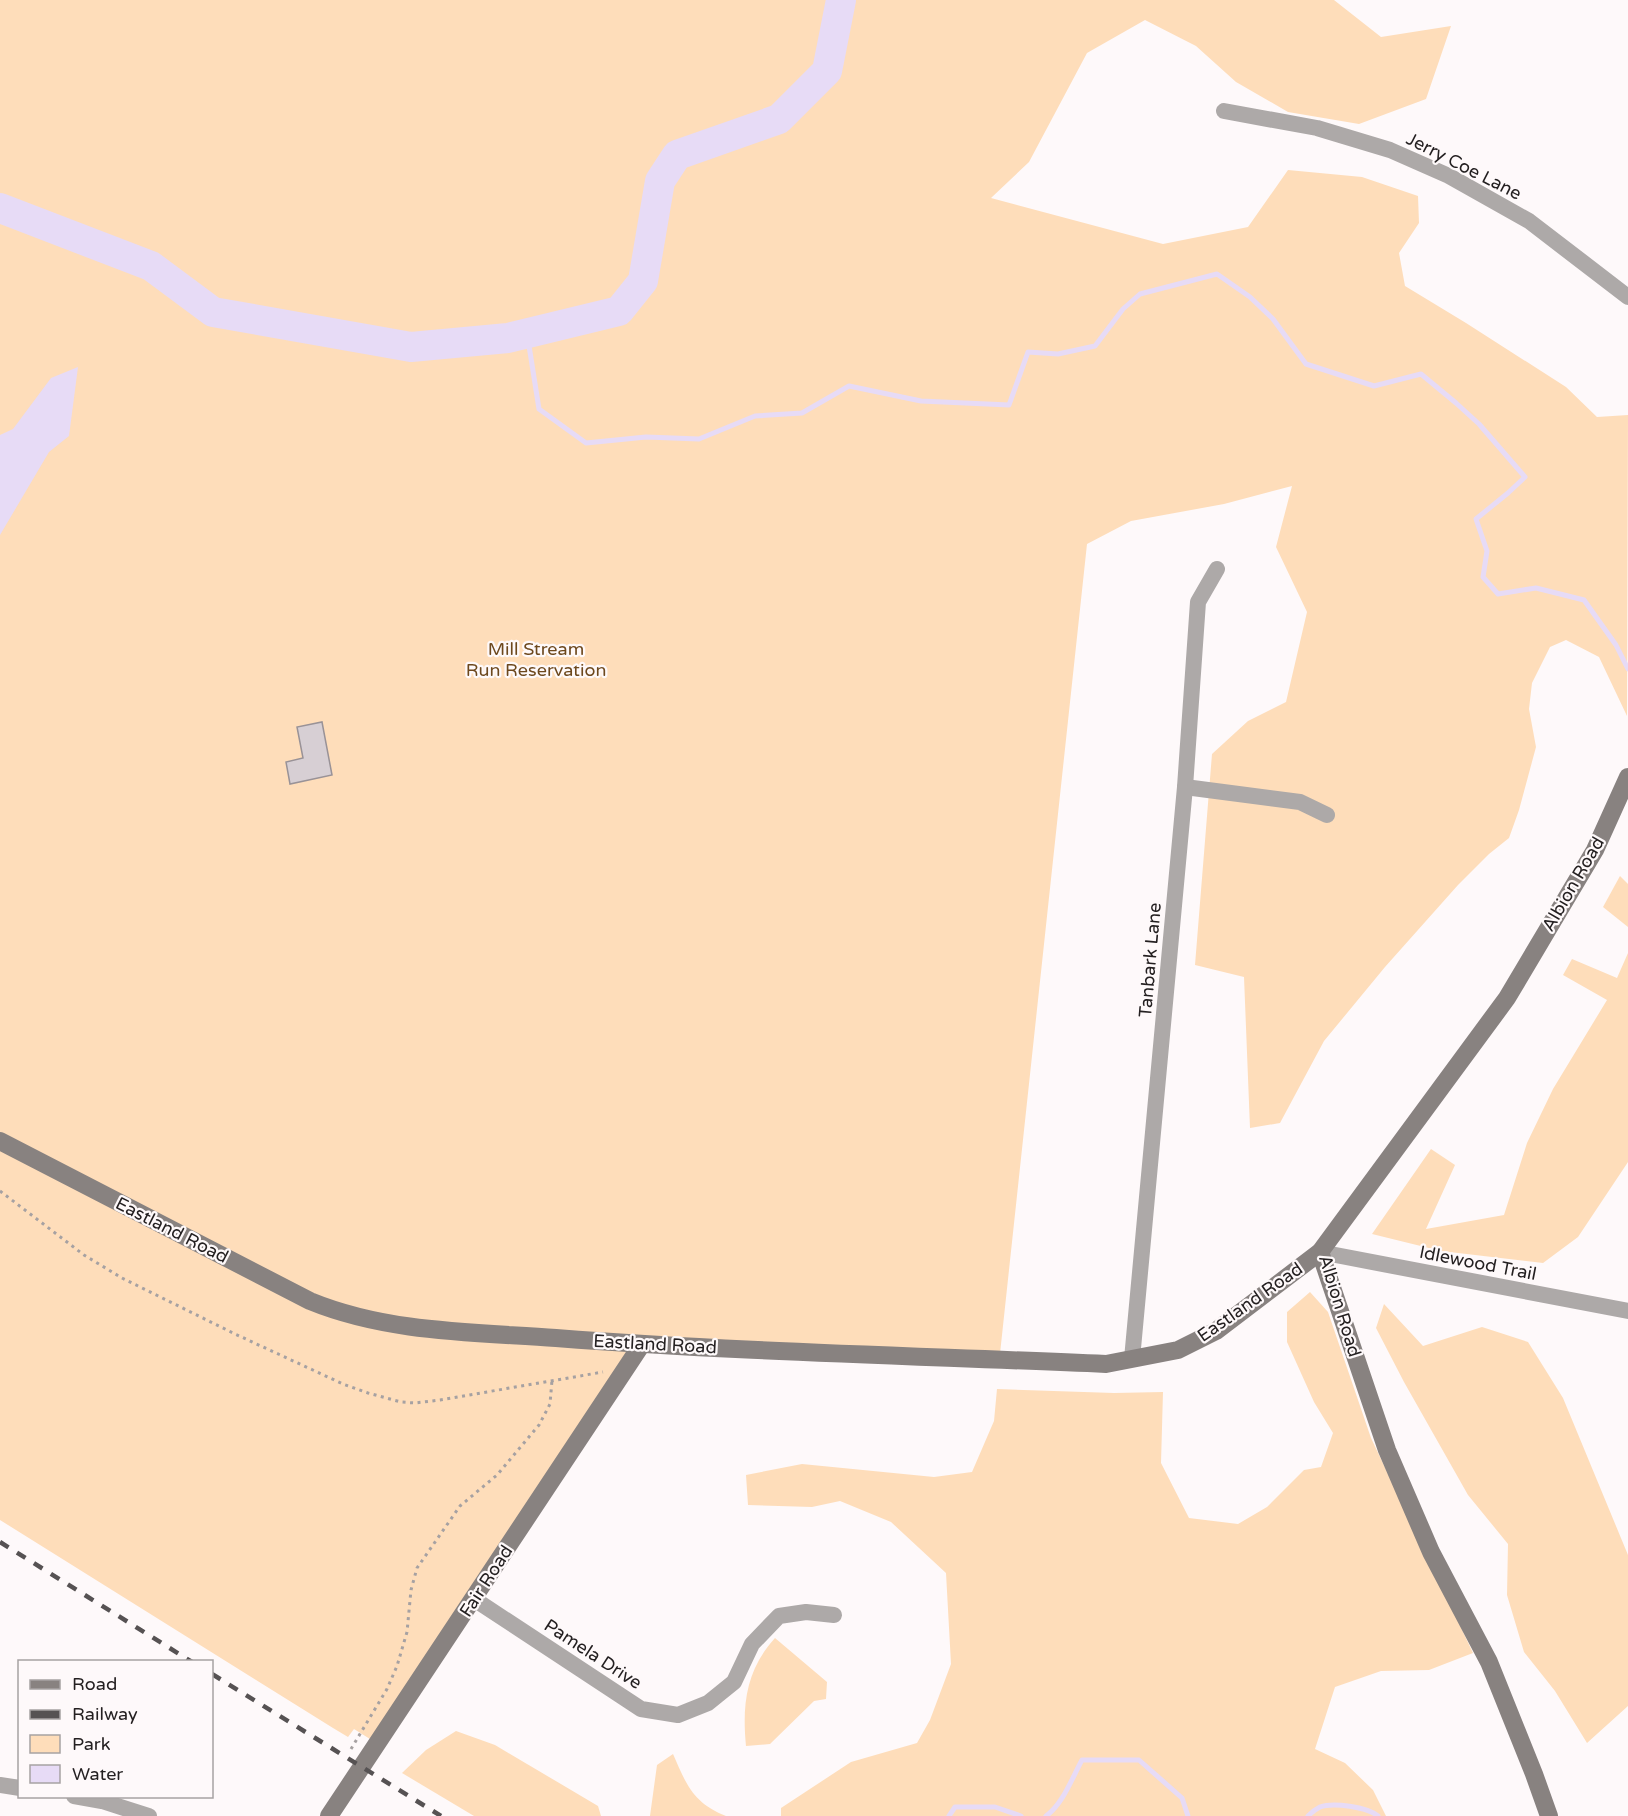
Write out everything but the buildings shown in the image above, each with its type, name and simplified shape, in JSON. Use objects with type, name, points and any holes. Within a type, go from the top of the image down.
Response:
[{"type":"street","name":"Jerry Coe Lane","points":[[1224,111],[1317,128],[1390,150],[1449,176],[1529,221],[1628,297]]},
{"type":"street","name":"Tanbark Lane","points":[[1132,1359],[1185,787],[1198,602],[1216,569]]},
{"type":"street","name":"Albion Road","points":[[1549,1816],[1489,1662],[1431,1552],[1387,1450],[1320,1252],[1507,998],[1595,850],[1628,777]]},
{"type":"street","points":[[1185,787],[1300,802],[1327,815]]},
{"type":"street","name":"Eastland Road","points":[[0,1141],[310,1301],[338,1313],[410,1327],[642,1344],[1106,1364],[1178,1350],[1216,1331],[1320,1252]]},
{"type":"street","name":"Idlewood Trail","points":[[1320,1252],[1628,1311]]},
{"type":"street","name":"Fair Road","points":[[329,1816],[642,1344]]},
{"type":"street","name":"Pamela Drive","points":[[474,1599],[641,1709],[678,1714],[708,1704],[734,1682],[752,1644],[779,1616],[806,1612],[834,1616]]},
{"type":"street","points":[[0,1785],[18,1788]]},
{"type":"street","points":[[81,1798],[102,1801],[149,1816]]},
{"type":"path","points":[[0,1191],[84,1255],[122,1278],[283,1357],[368,1393],[401,1402],[415,1403],[611,1372]]},
{"type":"path","points":[[350,1750],[382,1698],[397,1666],[407,1632],[411,1590],[417,1568],[460,1506],[497,1475],[540,1425],[550,1404],[552,1380]]},
{"type":"green space","name":"Mill Stream Run Reservation","points":[[0,0],[1334,0],[1381,37],[1451,26],[1426,99],[1359,124],[1288,112],[1236,82],[1196,46],[1145,20],[1087,53],[1029,162],[991,198],[1163,244],[1248,227],[1288,170],[1362,177],[1418,196],[1419,223],[1399,253],[1405,286],[1566,387],[1597,417],[1628,415],[1627,716],[1599,657],[1566,640],[1550,647],[1532,683],[1529,709],[1536,747],[1509,838],[1458,885],[1385,967],[1324,1041],[1280,1123],[1250,1128],[1244,977],[1195,965],[1212,754],[1248,721],[1286,702],[1307,612],[1276,547],[1292,486],[1224,504],[1131,521],[1087,544],[999,1363],[647,1344],[378,1744],[354,1729],[348,1737],[0,1520]]},
{"type":"green space","points":[[1620,876],[1628,884],[1628,927],[1603,907]]},
{"type":"green space","points":[[1628,953],[1628,1162],[1578,1237],[1543,1263],[1441,1251],[1372,1234],[1431,1149],[1455,1165],[1426,1229],[1504,1215],[1527,1143],[1553,1089],[1607,1000],[1563,975],[1572,959],[1617,978]]},
{"type":"green space","points":[[1310,1292],[1328,1312],[1371,1438],[1473,1653],[1429,1670],[1381,1671],[1335,1687],[1315,1749],[1345,1763],[1373,1790],[1386,1816],[781,1816],[781,1808],[851,1762],[917,1743],[930,1720],[951,1664],[946,1573],[891,1522],[840,1501],[812,1507],[748,1505],[746,1475],[802,1464],[934,1477],[972,1472],[994,1421],[997,1389],[1114,1393],[1163,1392],[1161,1463],[1189,1518],[1238,1524],[1267,1507],[1304,1470],[1321,1467],[1333,1433],[1314,1402],[1287,1342],[1287,1312]]},
{"type":"green space","points":[[1384,1304],[1423,1346],[1482,1327],[1528,1342],[1563,1398],[1628,1555],[1628,1706],[1587,1743],[1555,1691],[1524,1652],[1507,1595],[1508,1544],[1468,1495],[1376,1328]]},
{"type":"green space","points":[[775,1638],[827,1682],[826,1699],[814,1701],[770,1744],[746,1746],[745,1716],[748,1689],[758,1663]]},
{"type":"green space","points":[[456,1731],[495,1745],[598,1806],[601,1816],[474,1816],[402,1773],[426,1750]]},
{"type":"green space","points":[[673,1754],[682,1775],[698,1799],[726,1816],[650,1816],[657,1765]]},
{"type":"water","points":[[78,367],[69,436],[49,452],[0,535],[0,435],[13,429],[51,378]]},
{"type":"waterway","points":[[0,208],[151,266],[213,312],[411,347],[508,338],[619,311],[643,281],[660,181],[677,155],[779,119],[827,71],[841,0]]},
{"type":"waterway","points":[[527,333],[539,409],[586,443],[646,437],[699,439],[755,416],[802,413],[849,386],[921,401],[1009,405],[1028,352],[1058,354],[1095,346],[1123,309],[1140,294],[1217,274],[1250,297],[1273,319],[1306,364],[1374,386],[1421,374],[1479,424],[1525,477],[1476,519],[1487,551],[1483,577],[1498,594],[1536,588],[1584,600],[1616,645],[1628,669]]},
{"type":"waterway","points":[[1046,1816],[1062,1798],[1082,1760],[1139,1760],[1182,1798],[1188,1816]]},
{"type":"waterway","points":[[1308,1816],[1320,1807],[1333,1805],[1358,1808],[1378,1816]]},
{"type":"waterway","points":[[949,1816],[955,1807],[995,1807],[1021,1816]]},
{"type":"railway","points":[[0,1542],[189,1660]]},
{"type":"railway","points":[[213,1675],[441,1816]]}]
